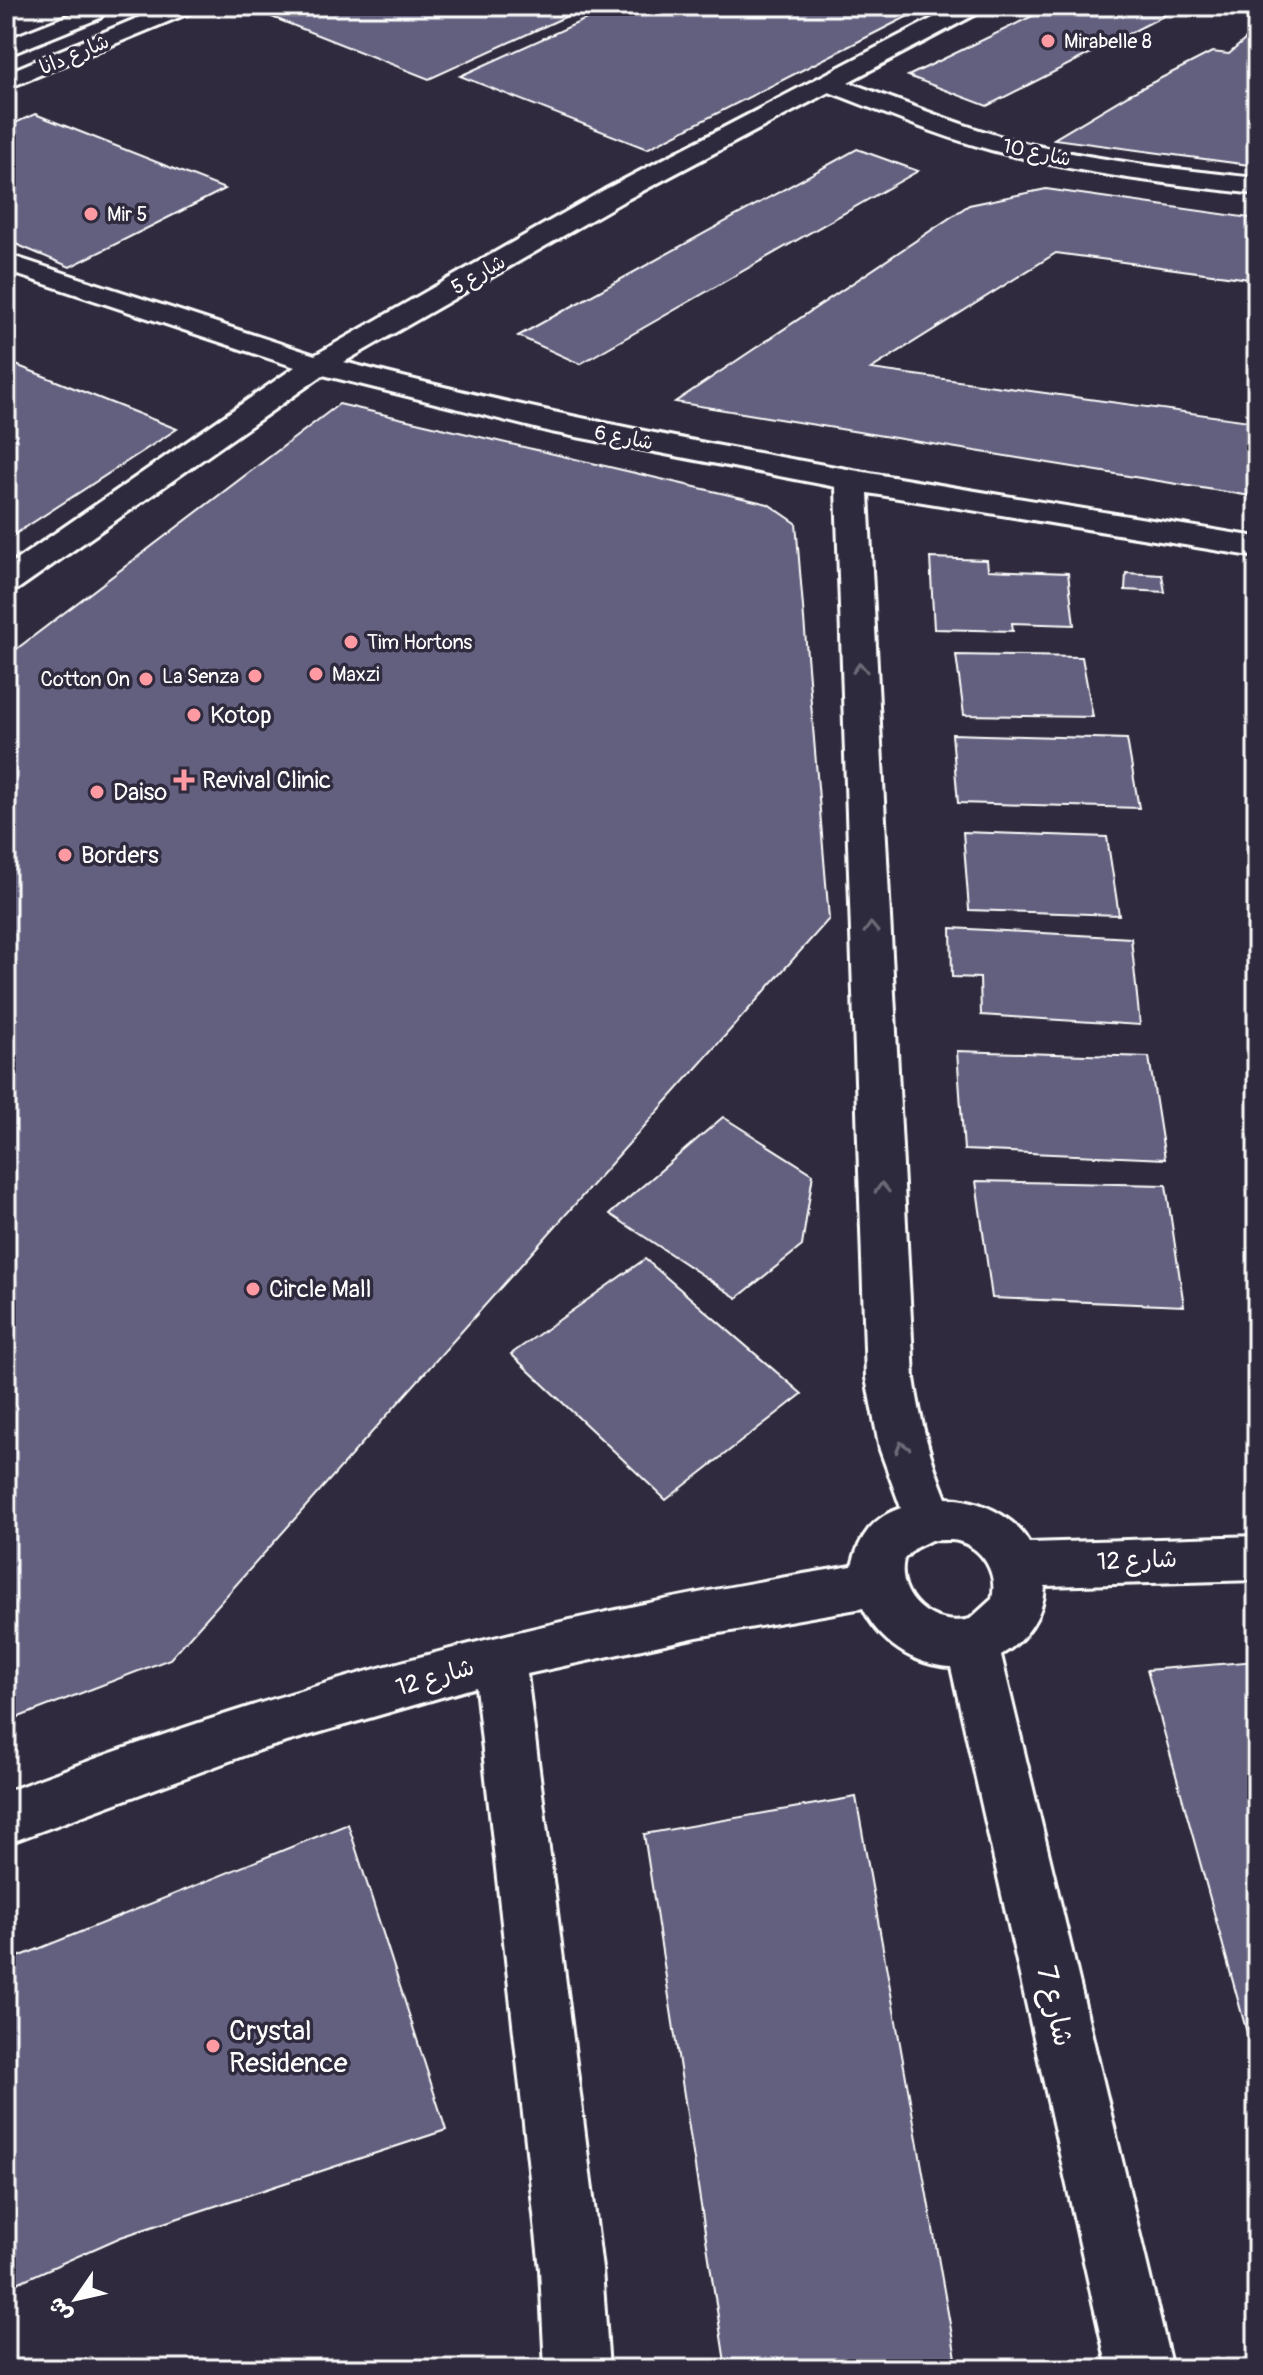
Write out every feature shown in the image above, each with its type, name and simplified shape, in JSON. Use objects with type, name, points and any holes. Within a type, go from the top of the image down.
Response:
[{"type":"street","name":"شارع دانا","points":[[6,49],[109,6]]},
{"type":"street","name":"شارع دانا","points":[[6,82],[186,6]]},
{"type":"street","name":"شارع 5","points":[[6,582],[318,365],[613,196],[974,6]]},
{"type":"street","name":"شارع 10","points":[[826,83],[997,144],[1136,171],[1257,186]]},
{"type":"street","name":"شارع 6","points":[[6,262],[318,365],[563,425],[852,480],[1257,547]]},
{"type":"street","points":[[852,480],[890,1378],[895,1423],[908,1470],[931,1519]]},
{"type":"street","points":[[931,1519],[966,1521],[997,1538],[1016,1565],[1021,1589],[1015,1613],[997,1632],[972,1644],[940,1643],[910,1632],[887,1610],[876,1584],[879,1553],[900,1530],[931,1519]]},
{"type":"street","name":"شارع 12","points":[[1016,1565],[1257,1558]]},
{"type":"street","name":"شارع 12","points":[[6,1818],[60,1796],[282,1719],[499,1659],[696,1614],[876,1584]]},
{"type":"street","name":"شارع 7","points":[[972,1644],[1140,2369]]},
{"type":"street","points":[[499,1659],[571,2269],[577,2369]]},
{"type":"building","points":[[264,6],[589,6],[429,79],[254,10]]},
{"type":"building","points":[[615,6],[928,6],[647,149],[460,76]]},
{"type":"building","name":"Mirabelle 8","points":[[1053,6],[1183,6],[987,106],[908,76]]},
{"type":"building","points":[[1256,30],[1257,166],[1054,139],[1128,95],[1212,52],[1229,54]]},
{"type":"building","name":"Mir 5","points":[[35,114],[225,189],[70,267],[6,240],[6,127]]},
{"type":"building","points":[[857,149],[918,171],[580,364],[518,336]]},
{"type":"building","points":[[1046,189],[1257,219],[1257,280],[1056,253],[871,369],[1257,422],[1257,497],[675,402],[969,205]]},
{"type":"building","points":[[6,361],[177,429],[6,540]]},
{"type":"building","name":"Circle Mall","points":[[339,404],[768,504],[796,523],[829,919],[170,1659],[6,1722],[6,657]]},
{"type":"building","points":[[930,558],[987,560],[988,570],[1068,573],[1074,625],[1012,623],[1013,631],[934,629]]},
{"type":"building","points":[[1126,573],[1162,575],[1165,592],[1125,590]]},
{"type":"building","points":[[956,655],[1082,657],[1093,717],[964,715]]},
{"type":"building","points":[[952,734],[1127,739],[1139,808],[958,803]]},
{"type":"building","points":[[963,832],[1107,837],[1119,915],[969,910]]},
{"type":"building","points":[[951,928],[1131,938],[1140,1025],[981,1015],[980,978],[952,977]]},
{"type":"building","points":[[957,1051],[1149,1057],[1165,1159],[964,1150]]},
{"type":"building","points":[[723,1117],[813,1174],[802,1246],[737,1298],[610,1214]]},
{"type":"building","points":[[976,1181],[1166,1185],[1184,1306],[992,1298]]},
{"type":"building","points":[[645,1259],[802,1394],[666,1500],[511,1354]]},
{"type":"building","points":[[1257,1661],[1257,2069],[1147,1670]]},
{"type":"building","points":[[856,1797],[958,2369],[726,2369],[644,1834]]},
{"type":"building","name":"Crystal Residence","points":[[348,1824],[446,2130],[121,2237],[6,2288],[6,1962]]},
{"type":"place","name":"Mirabelle 8","points":[[1048,41]]},
{"type":"place","name":"Mir 5","points":[[91,214]]},
{"type":"place","name":"Tim Hortons","points":[[351,642]]},
{"type":"place","name":"Maxzi","points":[[316,674]]},
{"type":"place","name":"La Senza","points":[[255,676]]},
{"type":"place","name":"Cotton On","points":[[146,679]]},
{"type":"place","name":"Kotop","points":[[194,715]]},
{"type":"place","name":"Revival Clinic","points":[[184,780]]},
{"type":"place","name":"Daiso","points":[[97,792]]},
{"type":"place","name":"Borders","points":[[65,855]]},
{"type":"place","name":"Circle Mall","points":[[253,1289]]},
{"type":"place","name":"Crystal Residence","points":[[213,2046]]}]
